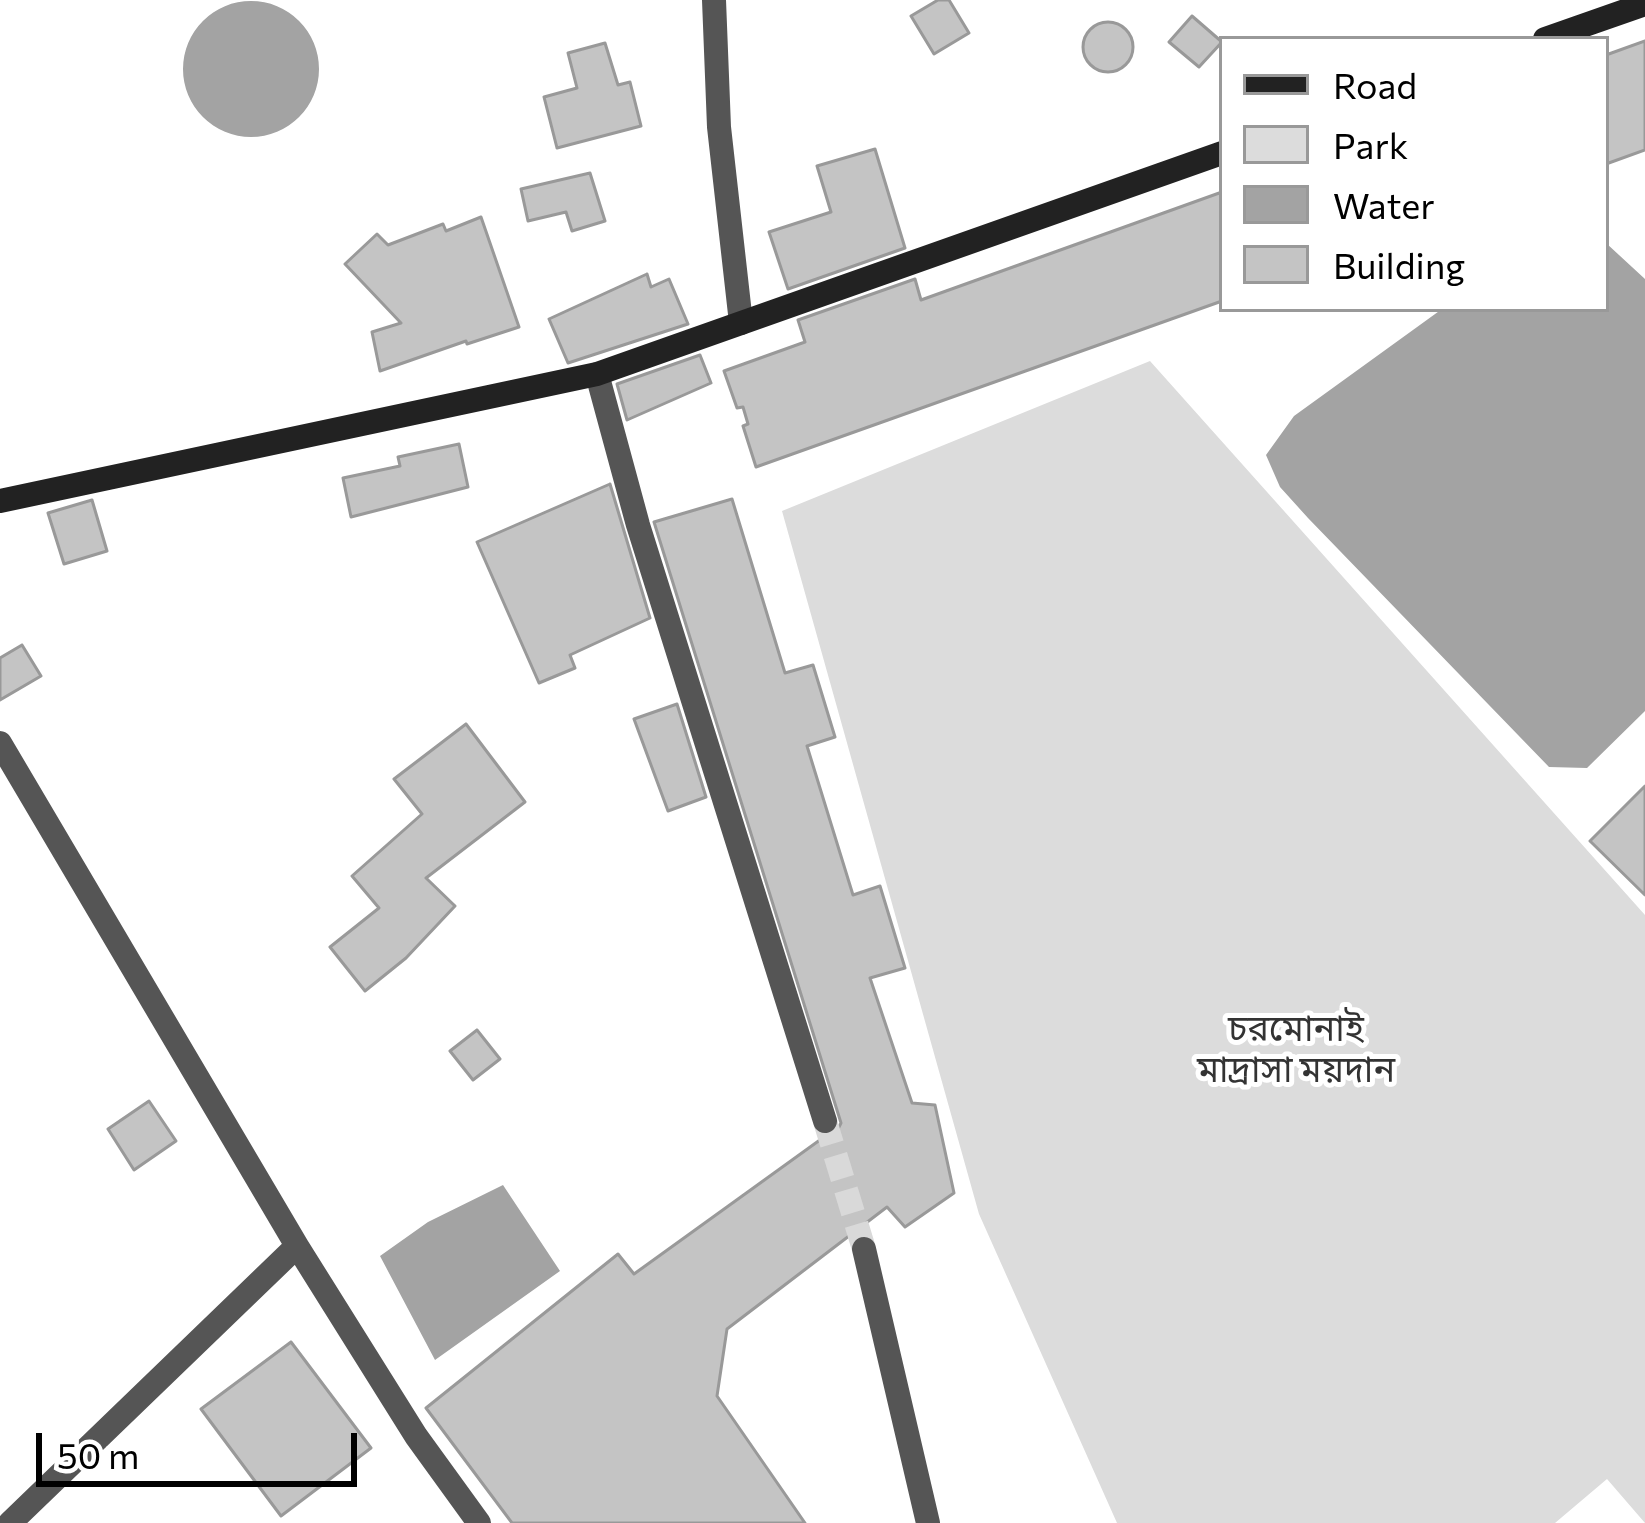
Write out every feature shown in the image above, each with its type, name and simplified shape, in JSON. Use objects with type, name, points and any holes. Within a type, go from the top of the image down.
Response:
[{"type":"main road","points":[[1554,36],[1645,4]]},
{"type":"main road","points":[[0,501],[597,374],[1219,154]]},
{"type":"street","points":[[713,0],[719,127],[741,323]]},
{"type":"street","points":[[597,374],[638,525],[825,1121]]},
{"type":"street","points":[[0,743],[296,1246],[416,1436],[479,1523]]},
{"type":"street","points":[[10,1523],[296,1246]]},
{"type":"street","points":[[863,1249],[928,1523]]},
{"type":"green space","name":"চরমোনাই মাদ্রাসা ময়দান","points":[[1150,361],[1645,915],[1645,1523],[1607,1479],[1555,1523],[1117,1523],[979,1214],[782,511]]},
{"type":"water","points":[[251,1],[277,6],[299,21],[314,43],[319,69],[314,95],[299,117],[277,132],[251,137],[225,132],[203,117],[188,95],[183,69],[188,43],[203,21],[225,6]]},
{"type":"water","points":[[1609,246],[1645,279],[1645,711],[1587,768],[1549,767],[1280,487],[1266,455],[1294,416],[1438,312],[1609,312]]},
{"type":"water","points":[[503,1185],[560,1271],[435,1360],[380,1256],[428,1222]]},
{"type":"building","points":[[938,0],[949,0],[969,33],[934,54],[911,16]]},
{"type":"building","points":[[1192,16],[1219,39],[1219,45],[1199,67],[1169,42]]},
{"type":"building","points":[[1108,22],[1126,29],[1133,47],[1126,65],[1108,72],[1090,65],[1083,47],[1090,29]]},
{"type":"building","points":[[1645,41],[1645,150],[1609,163],[1609,54]]},
{"type":"building","points":[[605,43],[618,85],[630,82],[641,126],[557,148],[544,97],[577,88],[568,53]]},
{"type":"building","points":[[875,149],[905,248],[788,289],[769,232],[831,212],[817,166]]},
{"type":"building","points":[[590,173],[605,221],[572,231],[566,212],[528,221],[521,189]]},
{"type":"building","points":[[1219,193],[1219,302],[756,467],[743,426],[748,424],[743,407],[737,408],[724,371],[805,342],[798,320],[915,279],[921,300]]},
{"type":"building","points":[[481,217],[519,327],[380,371],[372,332],[401,323],[345,264],[377,234],[388,245],[443,224],[446,231]]},
{"type":"building","points":[[647,274],[651,287],[669,279],[688,324],[568,363],[549,319]]},
{"type":"building","points":[[700,355],[711,383],[627,420],[617,384]]},
{"type":"building","points":[[459,444],[468,487],[351,517],[343,478],[400,466],[398,457]]},
{"type":"building","points":[[610,484],[650,618],[570,655],[575,668],[539,683],[477,542]]},
{"type":"building","points":[[732,499],[785,673],[813,665],[835,737],[807,746],[853,895],[880,886],[905,968],[870,978],[912,1103],[935,1105],[954,1193],[905,1227],[887,1207],[727,1329],[717,1396],[805,1523],[512,1523],[426,1408],[618,1254],[634,1274],[836,1133],[841,1123],[654,522]]},
{"type":"building","points":[[92,500],[107,551],[64,564],[48,513]]},
{"type":"building","points":[[22,645],[41,676],[0,700],[0,658]]},
{"type":"building","points":[[677,704],[706,797],[668,811],[634,719]]},
{"type":"building","points":[[466,724],[525,802],[426,878],[455,906],[406,958],[365,991],[330,947],[379,908],[352,876],[422,814],[394,779]]},
{"type":"building","points":[[1645,786],[1645,895],[1590,841]]},
{"type":"building","points":[[477,1030],[500,1059],[473,1080],[450,1051]]},
{"type":"building","points":[[149,1101],[176,1141],[134,1170],[108,1129]]},
{"type":"building","points":[[291,1342],[371,1448],[281,1516],[201,1409]]},
{"type":"tunnel","points":[[825,1121],[864,1249]]}]
